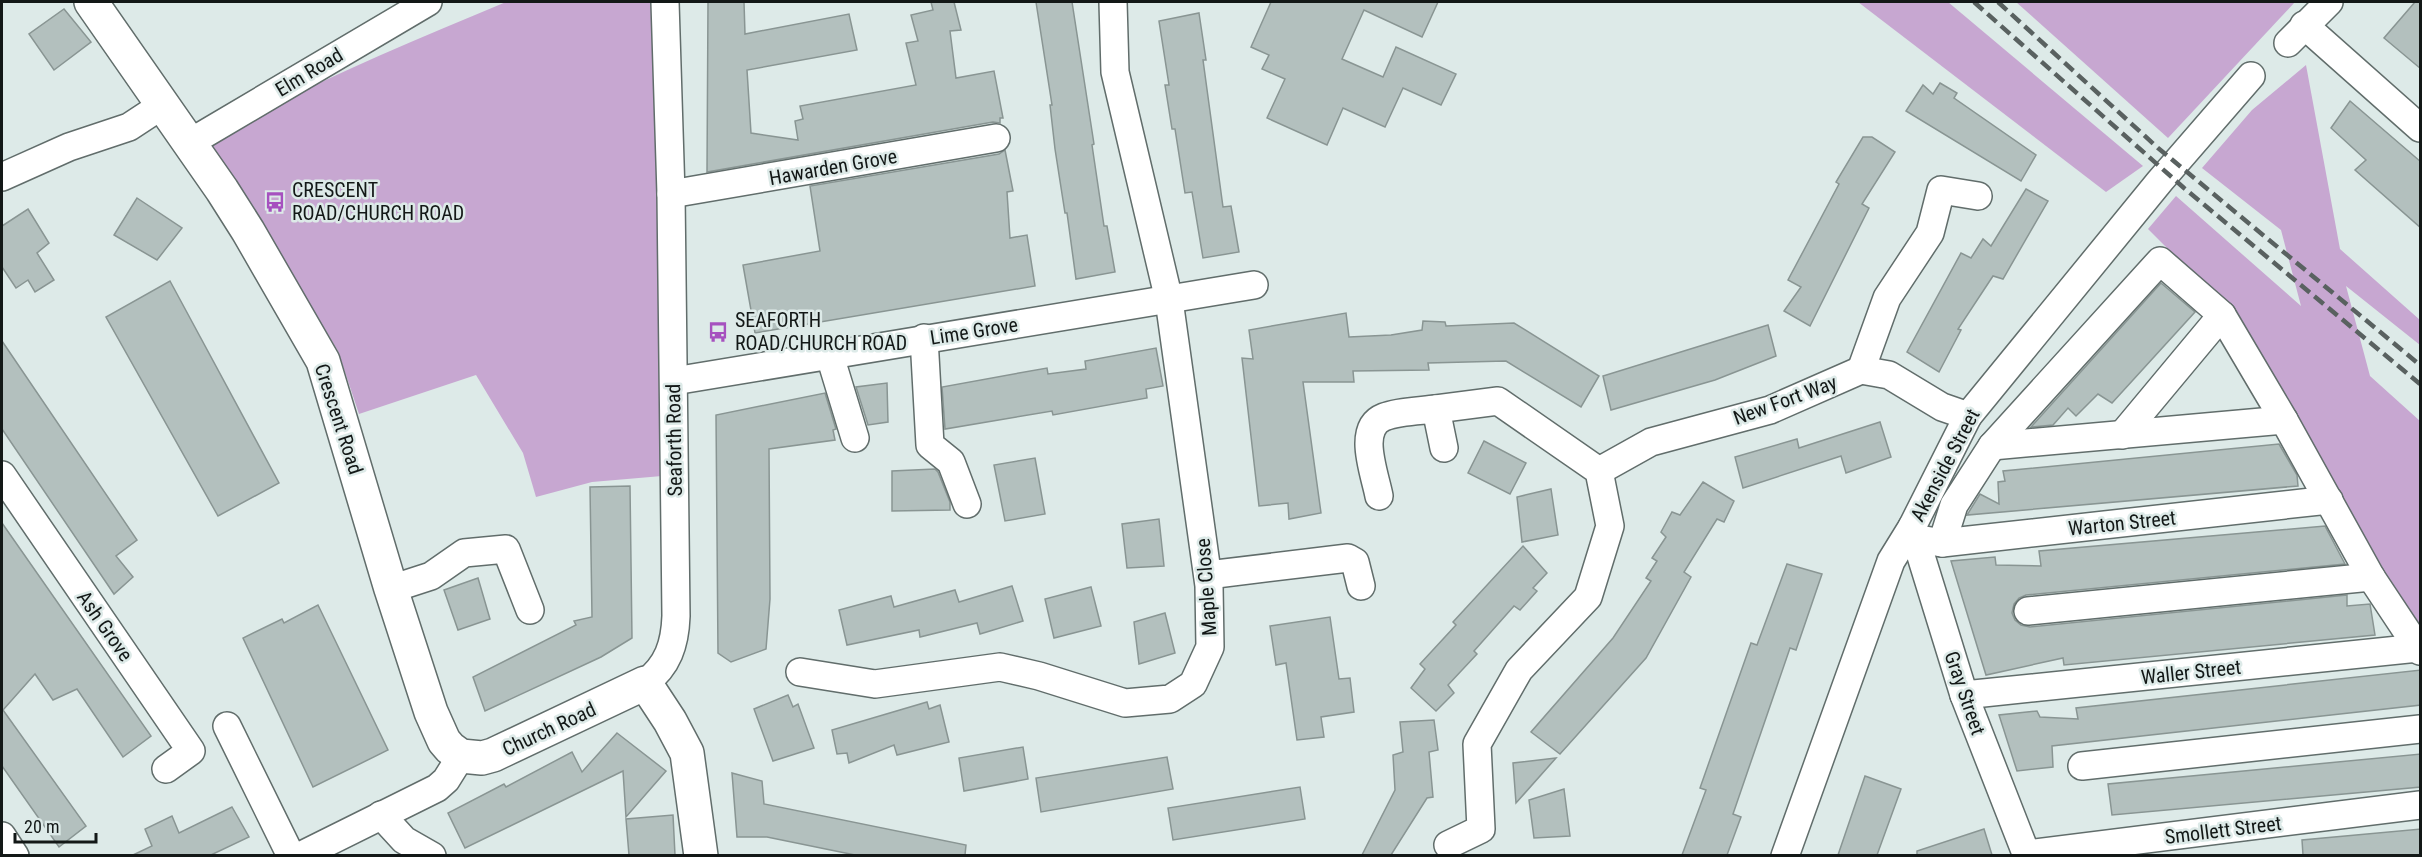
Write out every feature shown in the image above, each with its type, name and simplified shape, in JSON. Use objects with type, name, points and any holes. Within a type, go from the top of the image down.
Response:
[{"type":"main road","name":"Crescent Road","points":[[91,2],[164,104],[248,231],[323,361],[391,589],[431,712],[444,741],[461,756]]},
{"type":"main road","name":"Church Road","points":[[461,756],[482,758],[508,750],[645,683]]},
{"type":"main road","points":[[645,683],[676,730],[687,753],[701,855]]},
{"type":"street","name":"Elm Road","points":[[190,142],[428,2]]},
{"type":"street","name":"Seaforth Road","points":[[645,683],[664,664],[672,649],[676,634],[671,194],[665,2]]},
{"type":"street","points":[[1113,2],[1115,72],[1169,300]]},
{"type":"street","points":[[2329,2],[2296,34],[2417,117]]},
{"type":"street","name":"Akenside Street","points":[[1785,855],[1891,561],[1913,533],[1968,416],[2160,181],[2251,76]]},
{"type":"street","points":[[2,177],[69,147],[129,127],[164,104]]},
{"type":"street","name":"Hawarden Grove","points":[[671,194],[996,138]]},
{"type":"street","points":[[1861,370],[1887,298],[1930,233],[1941,190],[1978,196]]},
{"type":"street","points":[[1942,543],[1954,505],[1992,446],[2160,261],[2222,315],[2284,420],[2371,577],[2419,650]]},
{"type":"street","name":"Lime Grove","points":[[674,381],[1254,285]]},
{"type":"street","name":"Maple Close","points":[[800,672],[875,684],[1000,667],[1040,676],[1125,703],[1170,699],[1193,684],[1210,647],[1208,574],[1169,300]]},
{"type":"street","points":[[2122,435],[2222,315]]},
{"type":"street","points":[[924,338],[930,445],[951,462],[967,504]]},
{"type":"street","points":[[830,356],[855,438]]},
{"type":"street","name":"New Fort Way","points":[[1599,471],[1651,442],[1770,410],[1861,370],[1889,375],[1942,407],[1968,416]]},
{"type":"street","points":[[1379,496],[1368,443],[1369,433],[1374,423],[1389,415],[1498,401],[1599,471],[1610,526],[1588,597],[1519,670],[1477,744],[1481,829],[1448,845]]},
{"type":"street","points":[[1436,408],[1444,448]]},
{"type":"street","points":[[1992,446],[2284,420]]},
{"type":"street","name":"Ash Grove","points":[[2,475],[191,751],[166,769]]},
{"type":"street","name":"Warton Street","points":[[1913,533],[1942,543],[2329,500]]},
{"type":"street","name":"Gray Street","points":[[1913,533],[1964,695],[2026,855]]},
{"type":"street","points":[[391,589],[431,576],[464,553],[506,549],[530,610]]},
{"type":"street","points":[[1208,574],[1348,558],[1355,562],[1361,586]]},
{"type":"street","points":[[2028,611],[2371,577]]},
{"type":"street","name":"Waller Street","points":[[1964,695],[2419,650]]},
{"type":"street","points":[[227,726],[291,855]]},
{"type":"street","points":[[2082,766],[2421,729]]},
{"type":"street","points":[[300,855],[437,788],[446,780],[461,756]]},
{"type":"street","name":"Smollett Street","points":[[2026,855],[2421,805]]},
{"type":"street","points":[[381,815],[404,840],[432,855]]},
{"type":"street","points":[[2,836],[26,854]]},
{"type":"shaded area","points":[[506,2],[653,2],[660,193],[662,476],[592,482],[536,497],[523,453],[476,375],[359,414],[338,351],[208,140],[318,84]]},
{"type":"shaded area","points":[[1858,2],[1948,2],[2143,166],[2106,192]]},
{"type":"shaded area","points":[[2016,2],[2295,2],[2168,138]]},
{"type":"shaded area","points":[[2306,65],[2340,249],[2420,320],[2420,345],[2346,286],[2370,376],[2420,421],[2420,634],[2340,492],[2234,315],[2148,229],[2176,196],[2301,306],[2281,230],[2202,168],[2252,110]]},
{"type":"building","points":[[708,2],[744,2],[745,34],[849,14],[857,50],[747,70],[751,133],[798,140],[795,121],[803,119],[800,106],[916,85],[906,43],[918,41],[911,15],[933,10],[931,2],[954,2],[961,30],[950,31],[956,78],[994,71],[1003,118],[1000,118],[1000,123],[993,122],[707,172]]},
{"type":"building","points":[[1036,2],[1072,2],[1104,226],[1107,226],[1115,272],[1076,279],[1055,149],[1050,105],[1052,105]]},
{"type":"building","points":[[1271,2],[1438,2],[1422,37],[1364,10],[1342,59],[1383,77],[1396,47],[1456,74],[1441,105],[1403,88],[1385,127],[1343,108],[1327,145],[1267,118],[1285,79],[1262,69],[1269,55],[1251,47]]},
{"type":"building","points":[[2415,2],[2421,2],[2421,69],[2384,38]]},
{"type":"building","points":[[64,9],[91,42],[54,70],[29,34]]},
{"type":"building","points":[[1199,13],[1206,60],[1203,60],[1223,207],[1231,206],[1239,252],[1203,258],[1192,192],[1185,193],[1175,129],[1172,129],[1165,85],[1169,85],[1159,21]]},
{"type":"building","points":[[1940,83],[1957,93],[1954,98],[2036,155],[2021,181],[1906,111],[1923,85],[1933,94]]},
{"type":"building","points":[[2350,101],[2421,162],[2421,228],[2355,170],[2366,160],[2331,128]]},
{"type":"building","points":[[1863,137],[1872,137],[1895,152],[1862,204],[1869,208],[1810,326],[1784,311],[1801,287],[1788,280],[1839,184],[1836,182]]},
{"type":"building","points":[[1005,150],[1013,191],[1007,192],[1010,238],[1027,235],[1035,286],[755,333],[743,265],[820,251],[810,186],[999,154]]},
{"type":"building","points":[[2026,189],[2048,201],[2003,279],[1993,276],[1958,329],[1961,330],[1939,372],[1907,352],[1961,253],[1971,258],[1983,239],[1991,246]]},
{"type":"building","points":[[137,198],[182,228],[157,260],[114,235]]},
{"type":"building","points":[[28,209],[49,243],[37,253],[54,280],[35,292],[28,280],[16,288],[2,267],[2,226]]},
{"type":"building","points":[[170,281],[279,483],[218,516],[106,317]]},
{"type":"building","points":[[2161,283],[2195,312],[2112,403],[2098,394],[2076,416],[2068,408],[2053,425],[2031,427]]},
{"type":"building","points":[[1346,313],[1349,337],[1391,335],[1422,330],[1423,321],[1445,322],[1446,326],[1514,323],[1599,376],[1581,407],[1506,361],[1428,363],[1429,370],[1353,371],[1354,382],[1303,382],[1321,513],[1289,519],[1288,503],[1259,506],[1242,358],[1253,359],[1249,330]]},
{"type":"building","points":[[1768,325],[1776,356],[1715,380],[1611,410],[1603,376]]},
{"type":"building","points":[[2,341],[137,540],[116,556],[133,577],[114,594],[2,429]]},
{"type":"building","points":[[1156,348],[1163,386],[1146,389],[1147,398],[1053,415],[1052,411],[945,429],[942,387],[1047,368],[1048,374],[1086,369],[1085,361]]},
{"type":"building","points":[[887,383],[888,422],[868,425],[856,387]]},
{"type":"building","points":[[825,393],[836,429],[833,430],[835,440],[769,449],[770,599],[766,649],[731,662],[718,653],[716,415]]},
{"type":"building","points":[[1880,422],[1891,457],[1846,473],[1841,456],[1743,488],[1735,457],[1797,439],[1799,448]]},
{"type":"building","points":[[1484,441],[1526,463],[1510,494],[1468,473]]},
{"type":"building","points":[[2279,444],[2297,475],[2298,486],[1967,515],[1980,494],[1999,504],[1998,482],[2005,481],[2003,471]]},
{"type":"building","points":[[1035,458],[1045,514],[1005,521],[994,465]]},
{"type":"building","points":[[935,469],[950,502],[950,510],[892,511],[892,471]]},
{"type":"building","points":[[1703,482],[1734,501],[1724,522],[1717,519],[1684,572],[1691,577],[1646,658],[1560,754],[1531,732],[1613,638],[1651,581],[1646,578],[1657,561],[1652,558],[1666,537],[1661,532],[1672,512],[1680,515]]},
{"type":"building","points":[[630,486],[632,638],[601,657],[485,711],[473,677],[576,625],[574,621],[592,617],[590,487]]},
{"type":"building","points":[[1551,489],[1558,535],[1522,542],[1517,497]]},
{"type":"building","points":[[1159,519],[1164,566],[1127,568],[1122,524]]},
{"type":"building","points":[[2,523],[151,736],[123,757],[77,689],[53,700],[35,674],[3,710],[86,826],[59,847],[2,766]]},
{"type":"building","points":[[2325,526],[2345,564],[2026,595],[2014,604],[2012,613],[2021,625],[2030,627],[2347,595],[2347,606],[2370,604],[2375,635],[2064,665],[2063,658],[1986,675],[1951,561],[1995,557],[1996,565],[2041,566],[2039,551]]},
{"type":"building","points":[[1523,546],[1547,573],[1533,588],[1537,591],[1520,610],[1514,606],[1474,651],[1477,654],[1448,685],[1454,693],[1436,711],[1411,688],[1425,669],[1420,664],[1456,625],[1453,622]]},
{"type":"building","points":[[1787,564],[1822,574],[1796,650],[1790,648],[1733,814],[1741,817],[1727,855],[1682,855],[1706,790],[1700,788],[1751,643],[1757,645]]},
{"type":"building","points":[[478,578],[490,619],[458,630],[444,590]]},
{"type":"building","points":[[1012,586],[1023,621],[980,634],[977,623],[920,637],[919,630],[847,645],[839,610],[891,596],[894,607],[955,590],[959,602]]},
{"type":"building","points":[[1091,587],[1101,626],[1054,638],[1045,599]]},
{"type":"building","points":[[318,605],[388,750],[313,787],[243,638],[282,619],[284,623]]},
{"type":"building","points":[[1165,613],[1175,653],[1139,664],[1134,622]]},
{"type":"building","points":[[1330,617],[1339,679],[1350,678],[1354,712],[1321,717],[1324,737],[1297,740],[1286,663],[1276,665],[1270,626]]},
{"type":"building","points":[[2421,670],[2421,705],[2052,746],[2053,767],[2017,771],[1999,715],[2037,711],[2040,717],[2078,719],[2076,708]]},
{"type":"building","points":[[788,695],[793,707],[798,704],[814,748],[773,761],[754,709]]},
{"type":"building","points":[[927,702],[929,709],[940,705],[949,742],[897,755],[894,745],[849,763],[847,753],[837,754],[832,730]]},
{"type":"building","points":[[1434,720],[1438,750],[1429,752],[1433,797],[1427,798],[1391,855],[1362,855],[1395,790],[1393,755],[1403,752],[1400,722]]},
{"type":"building","points":[[617,733],[666,771],[626,817],[623,771],[465,848],[448,813],[504,784],[506,787],[572,752],[582,772]]},
{"type":"building","points":[[1023,747],[1028,779],[964,791],[959,758]]},
{"type":"building","points":[[2421,754],[2421,787],[2112,815],[2108,784]]},
{"type":"building","points":[[1167,757],[1173,789],[1041,812],[1036,778]]},
{"type":"building","points":[[1556,758],[1516,803],[1513,763]]},
{"type":"building","points":[[732,773],[762,781],[764,804],[966,845],[965,855],[855,855],[767,837],[737,837]]},
{"type":"building","points":[[1865,776],[1901,789],[1877,855],[1838,855]]},
{"type":"building","points":[[1300,787],[1305,819],[1173,840],[1168,808]]},
{"type":"building","points":[[1564,789],[1570,836],[1534,838],[1529,800]]},
{"type":"building","points":[[232,807],[249,837],[211,855],[133,855],[152,846],[145,829],[172,816],[179,833]]},
{"type":"building","points":[[673,815],[675,855],[629,855],[626,819]]},
{"type":"building","points":[[1984,829],[1992,855],[1917,855],[1917,851]]},
{"type":"building","points":[[2421,829],[2421,855],[2303,855],[2302,840]]},
{"type":"railway","points":[[1974,2],[2184,188],[2420,384]]},
{"type":"railway","points":[[1998,2],[2158,148],[2420,365]]},
{"type":"place","name":"CRESCENT ROAD/CHURCH ROAD","points":[[275,202]]},
{"type":"place","name":"SEAFORTH ROAD/CHURCH ROAD","points":[[718,332]]}]
